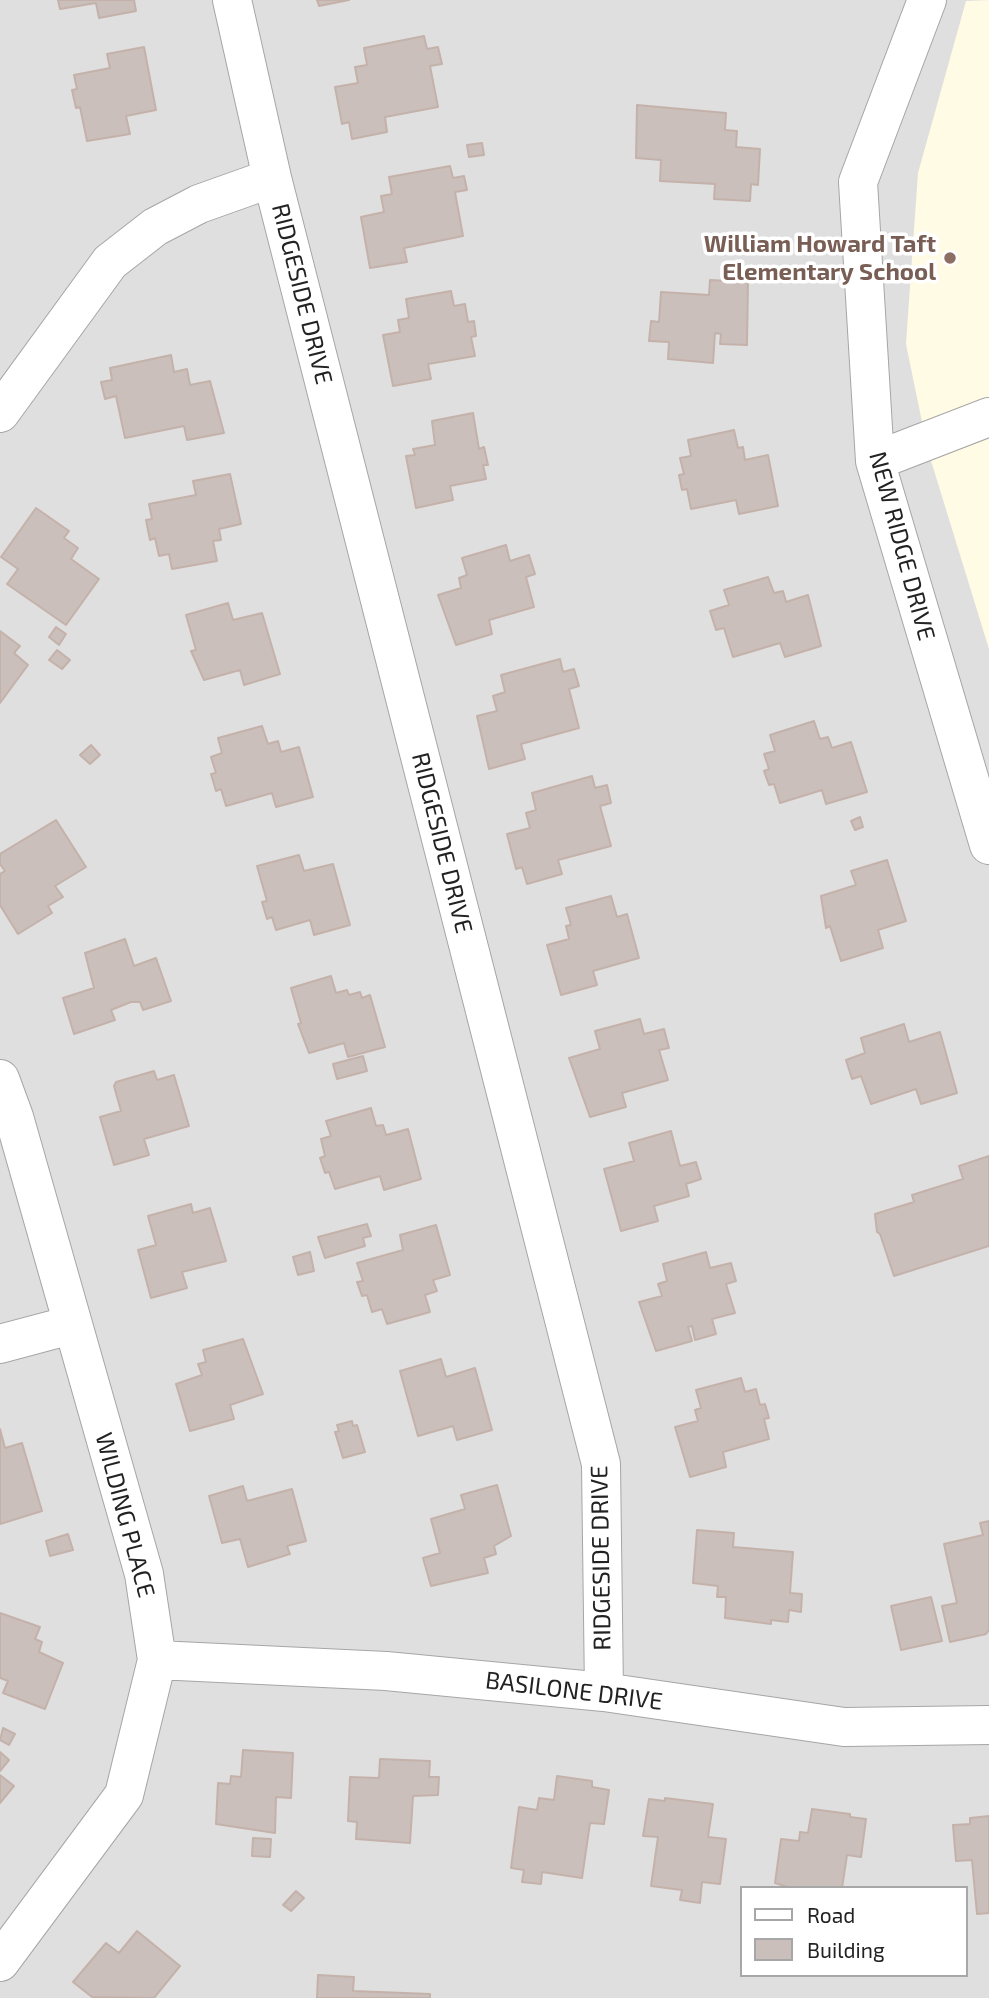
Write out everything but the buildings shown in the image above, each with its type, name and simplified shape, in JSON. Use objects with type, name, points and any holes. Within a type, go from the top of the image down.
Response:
[{"type":"street","name":"RIDGESIDE DRIVE","points":[[232,0],[272,178],[601,1464],[604,1692]]},
{"type":"street","name":"NEW RIDGE DRIVE","points":[[927,0],[858,182],[875,461],[989,845]]},
{"type":"street","points":[[0,413],[110,262],[155,227],[199,204],[272,178]]},
{"type":"street","points":[[875,461],[989,417]]},
{"type":"street","name":"WILDING PLACE","points":[[0,1079],[14,1117],[71,1325],[145,1574],[157,1660],[124,1795],[0,1962]]},
{"type":"street","points":[[0,1344],[71,1325]]},
{"type":"street","name":"BASILONE DRIVE","points":[[157,1660],[386,1671],[604,1692],[844,1727],[989,1725]]},
{"type":"shaded area","points":[[0,0],[989,0],[989,1998],[0,1998]]},
{"type":"shaded area","name":"William Howard Taft Elementary School","points":[[989,0],[989,649],[928,451],[906,344],[918,173],[966,1]]},
{"type":"place","name":"William Howard Taft Elementary School","points":[[950,258]]}]
